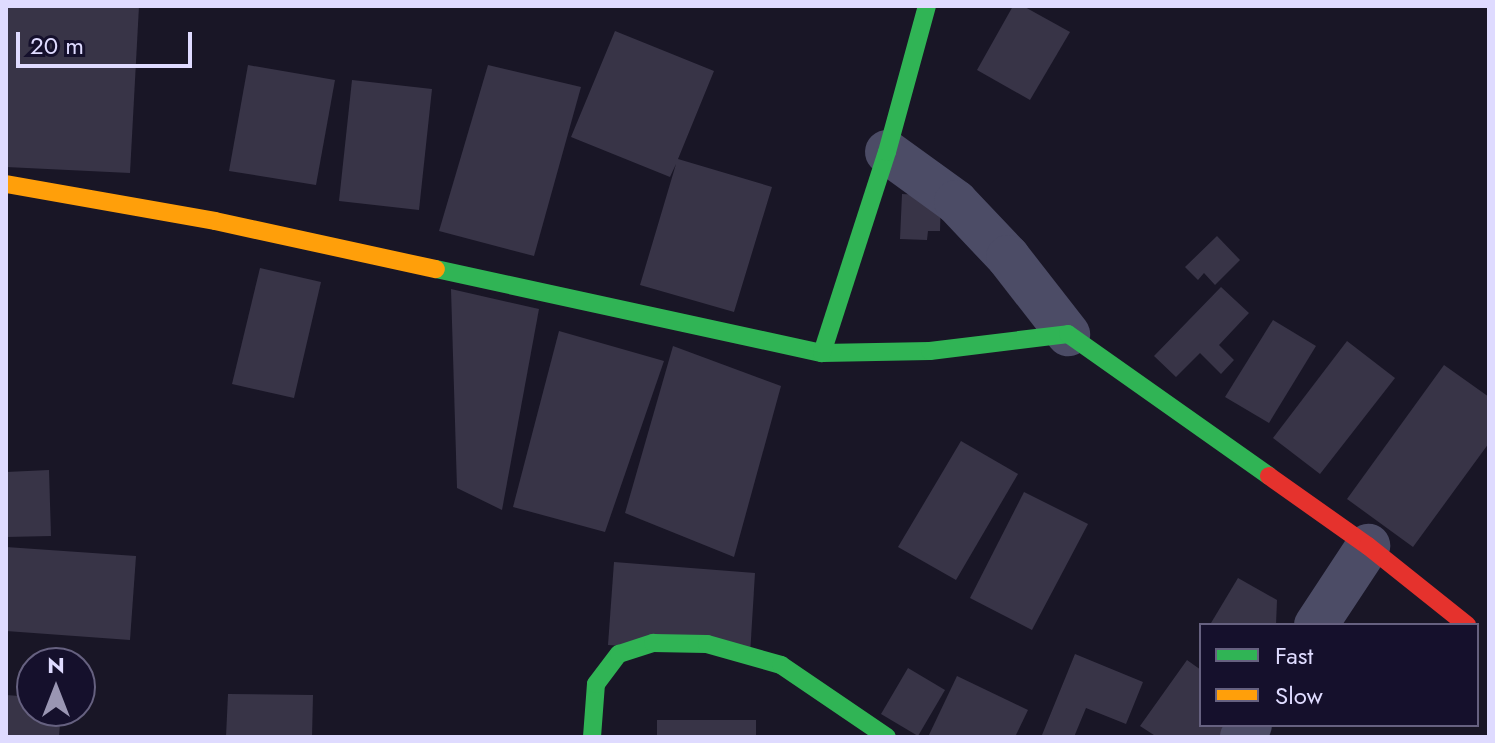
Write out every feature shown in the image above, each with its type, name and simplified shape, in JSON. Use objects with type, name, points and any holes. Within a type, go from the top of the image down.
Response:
[{"type":"street","points":[[822,353],[887,152],[927,6]]},
{"type":"street","points":[[887,152],[956,202],[1008,257],[1068,334],[1368,546],[1464,623]]},
{"type":"street","points":[[6,184],[231,225],[822,353],[930,351],[1068,334]]},
{"type":"street","points":[[1317,623],[1368,546]]},
{"type":"street","points":[[592,737],[596,684],[619,654],[653,643],[707,644],[781,665],[887,737]]},
{"type":"building","points":[[6,6],[139,6],[130,173],[6,167]]},
{"type":"building","points":[[1013,6],[1023,6],[1070,32],[1030,100],[977,70]]},
{"type":"building","points":[[615,31],[714,71],[678,159],[772,187],[734,312],[640,285],[676,164],[670,177],[571,137]]},
{"type":"building","points":[[248,65],[335,80],[316,185],[229,171]]},
{"type":"building","points":[[488,65],[581,87],[534,256],[439,231]]},
{"type":"building","points":[[352,80],[432,89],[419,210],[339,201]]},
{"type":"building","points":[[902,194],[941,196],[940,231],[928,231],[927,240],[900,239]]},
{"type":"building","points":[[1217,236],[1240,260],[1215,285],[1204,273],[1198,280],[1185,267]]},
{"type":"building","points":[[260,268],[321,282],[294,398],[232,384]]},
{"type":"building","points":[[1221,287],[1249,313],[1219,345],[1234,360],[1221,374],[1200,353],[1176,377],[1154,356]]},
{"type":"building","points":[[451,289],[539,309],[502,510],[457,488]]},
{"type":"building","points":[[1273,320],[1316,346],[1269,423],[1225,397]]},
{"type":"building","points":[[559,331],[664,361],[605,532],[513,507]]},
{"type":"building","points":[[1347,341],[1395,378],[1320,474],[1273,438]]},
{"type":"building","points":[[673,346],[781,386],[734,557],[625,513]]},
{"type":"building","points":[[1444,365],[1489,397],[1489,443],[1413,547],[1347,499]]},
{"type":"building","points":[[961,441],[1018,474],[956,580],[898,547]]},
{"type":"building","points":[[49,470],[51,536],[6,537],[6,472]]},
{"type":"building","points":[[1024,492],[1088,524],[1032,630],[970,598]]},
{"type":"building","points":[[6,547],[136,556],[130,640],[6,631]]},
{"type":"building","points":[[614,562],[755,573],[750,655],[608,645]]},
{"type":"building","points":[[1238,578],[1277,600],[1276,623],[1211,623]]},
{"type":"building","points":[[1075,654],[1143,682],[1126,724],[1086,708],[1074,737],[1047,737],[1042,735]]},
{"type":"building","points":[[1187,660],[1199,669],[1199,727],[1239,727],[1232,737],[1157,737],[1140,726]]},
{"type":"building","points":[[908,668],[945,690],[918,736],[881,714]]},
{"type":"building","points":[[957,676],[1028,710],[1015,737],[928,737]]},
{"type":"building","points":[[228,694],[313,695],[312,737],[226,737]]},
{"type":"building","points":[[6,695],[16,696],[16,727],[60,727],[59,737],[6,737]]},
{"type":"building","points":[[657,720],[756,720],[756,737],[657,737]]},
{"type":"traffic: fast","points":[[822,353],[887,152],[927,6]]},
{"type":"traffic: fast","points":[[436,269],[822,353],[930,351],[1068,334],[1269,476]]},
{"type":"traffic: fast","points":[[592,737],[596,684],[619,654],[653,643],[707,644],[781,665],[887,737]]},
{"type":"traffic: slow","points":[[6,184],[215,221],[436,269]]},
{"type":"traffic: jam","points":[[1269,476],[1368,546],[1464,623]]}]
